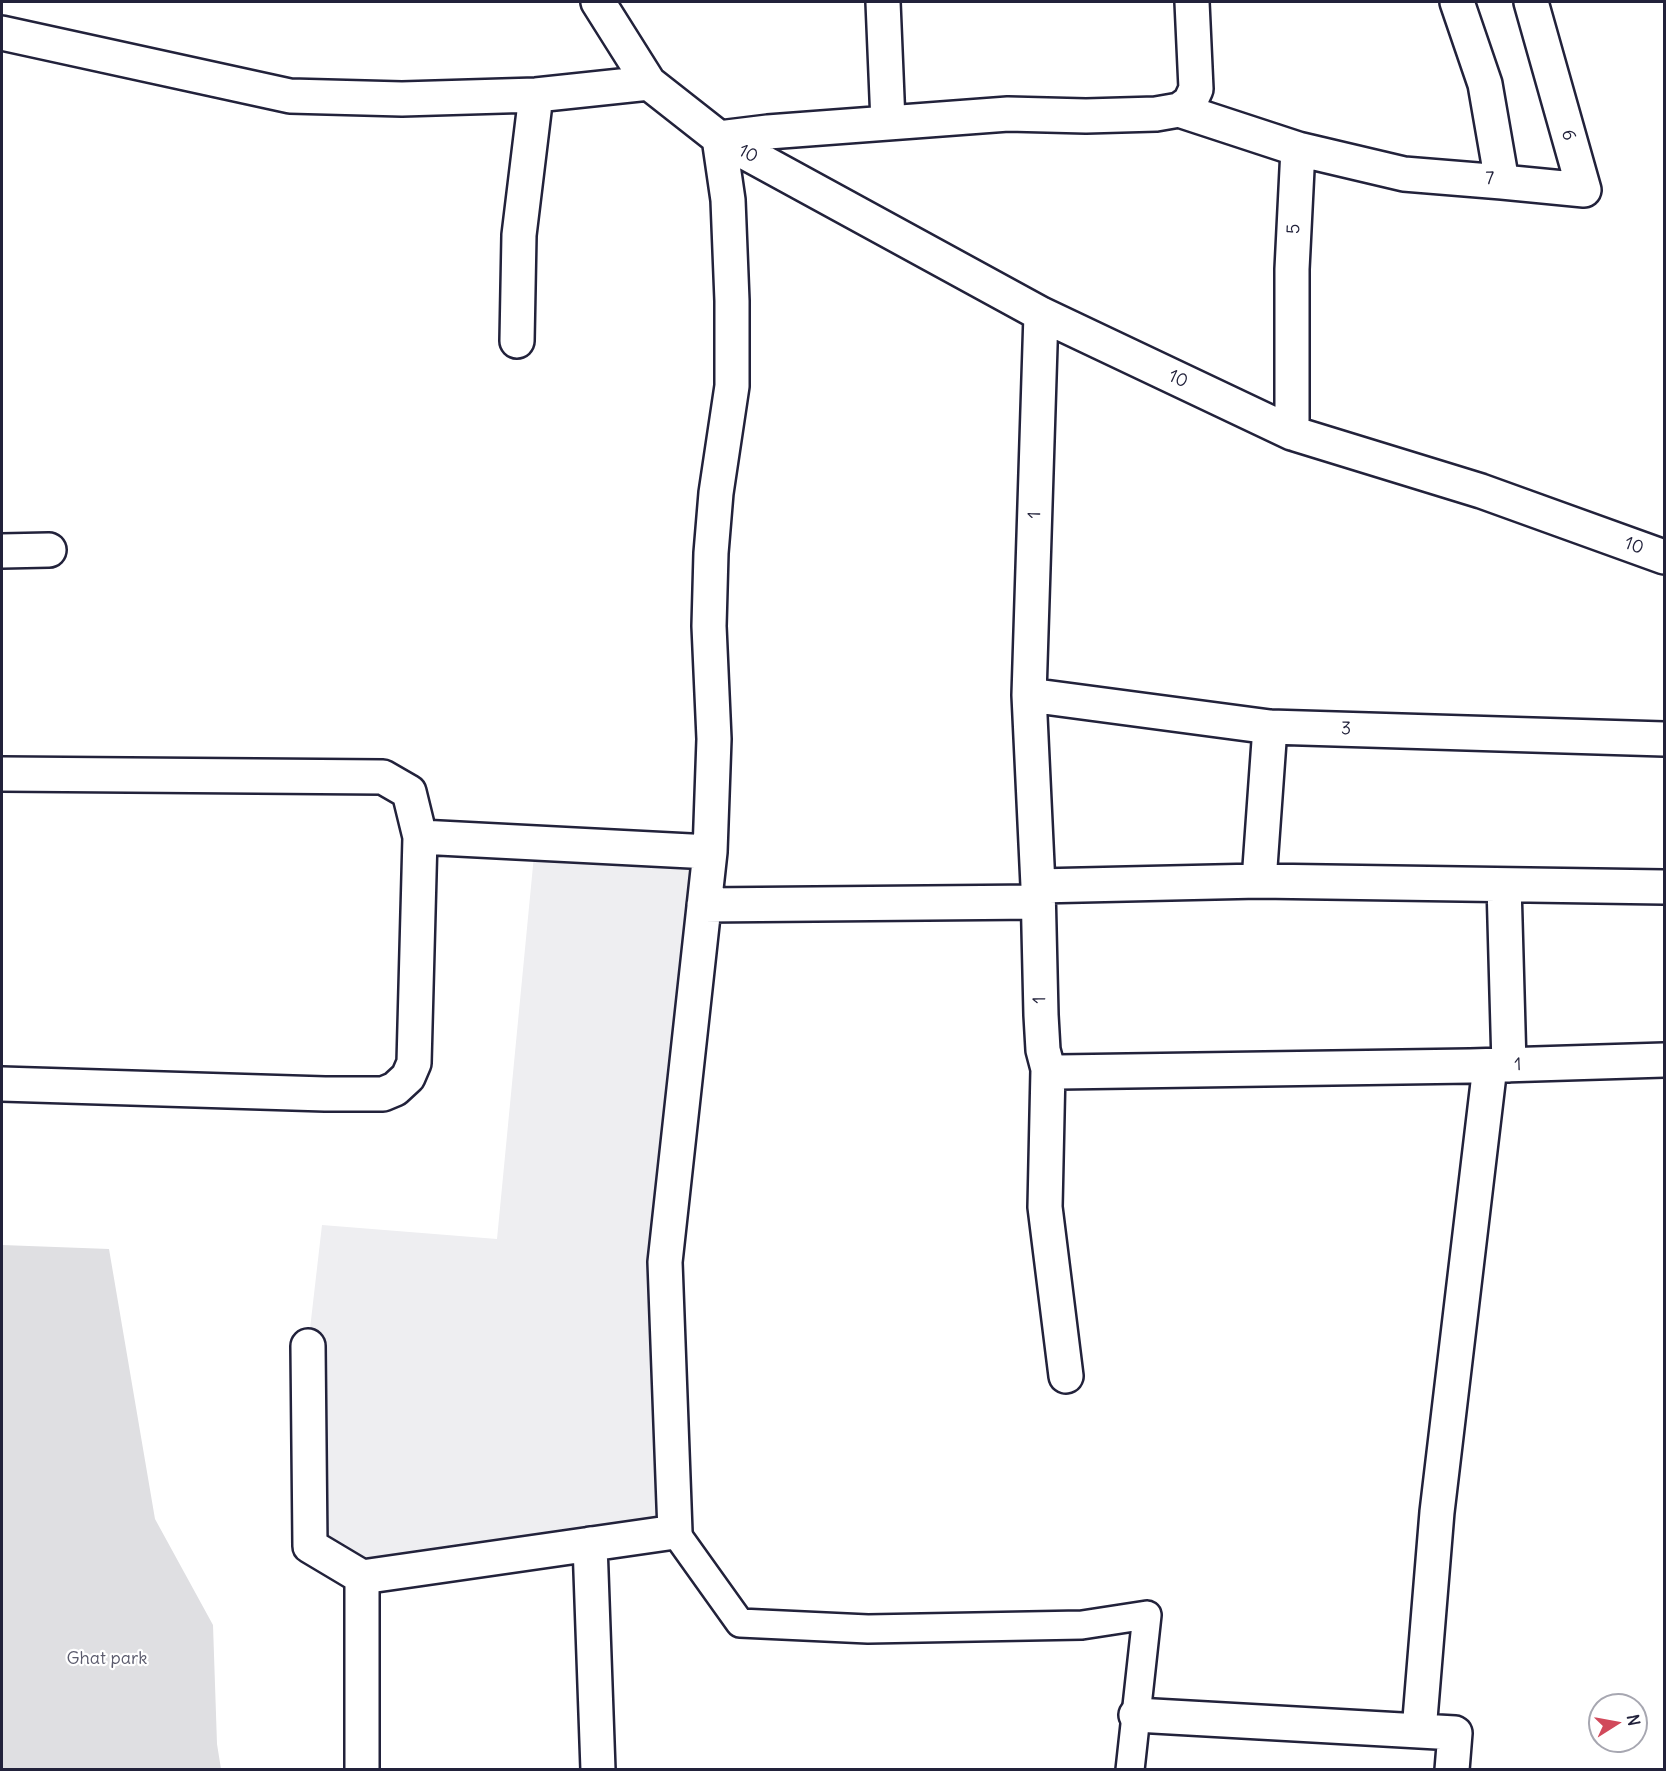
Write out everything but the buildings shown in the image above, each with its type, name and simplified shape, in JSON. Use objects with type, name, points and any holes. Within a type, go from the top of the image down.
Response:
[{"type":"street","name":"10","points":[[598,2],[649,83],[719,138],[1041,314],[1292,433],[1481,491],[1665,557]]},
{"type":"street","points":[[884,2],[888,122]]},
{"type":"street","points":[[1130,1770],[1147,1615],[1082,1625],[868,1629],[740,1623],[675,1532],[665,1262],[710,852],[714,739],[709,626],[711,553],[716,493],[732,386],[728,200],[719,138],[888,122],[1008,114],[1086,116],[1156,114],[1179,110],[1190,102],[1196,89],[1192,2]]},
{"type":"street","name":"7","points":[[1298,149],[1404,174],[1502,182],[1485,84],[1457,2]]},
{"type":"street","name":"6","points":[[1502,182],[1584,190],[1531,2]]},
{"type":"street","points":[[2,33],[290,96],[402,99],[536,95],[649,83]]},
{"type":"street","points":[[517,341],[519,235],[536,95]]},
{"type":"street","points":[[1179,110],[1298,149]]},
{"type":"street","name":"5","points":[[1292,433],[1292,269],[1298,149]]},
{"type":"street","name":"1","points":[[1041,314],[1029,695],[1041,1015],[1043,1050],[1048,1070],[1059,1072],[1500,1065],[1665,1060]]},
{"type":"street","points":[[2,551],[49,550]]},
{"type":"street","name":"3","points":[[1029,695],[1270,727],[1665,739]]},
{"type":"street","points":[[1259,881],[1270,727]]},
{"type":"street","points":[[2,774],[383,777],[409,792],[420,837],[414,1063],[408,1077],[395,1089],[383,1094],[325,1094],[2,1084]]},
{"type":"street","points":[[420,837],[710,852]]},
{"type":"street","points":[[704,905],[1038,894],[1259,881],[1665,886]]},
{"type":"street","points":[[1419,1731],[1425,1630],[1437,1512],[1500,1065],[1504,885]]},
{"type":"street","points":[[1048,1070],[1045,1207],[1066,1376]]},
{"type":"street","points":[[308,1346],[310,1546],[362,1577],[675,1532]]},
{"type":"street","points":[[590,1544],[598,1770]]},
{"type":"street","points":[[362,1577],[362,1770]]},
{"type":"street","points":[[1136,1715],[1455,1733],[1452,1770]]},
{"type":"shaded area","points":[[535,845],[710,852],[665,1261],[675,1532],[362,1577],[310,1546],[308,1346],[322,1225],[497,1239]]},
{"type":"green space","name":"Ghat park","points":[[2,1245],[109,1249],[155,1519],[213,1625],[217,1744],[221,1769],[2,1769]]}]
